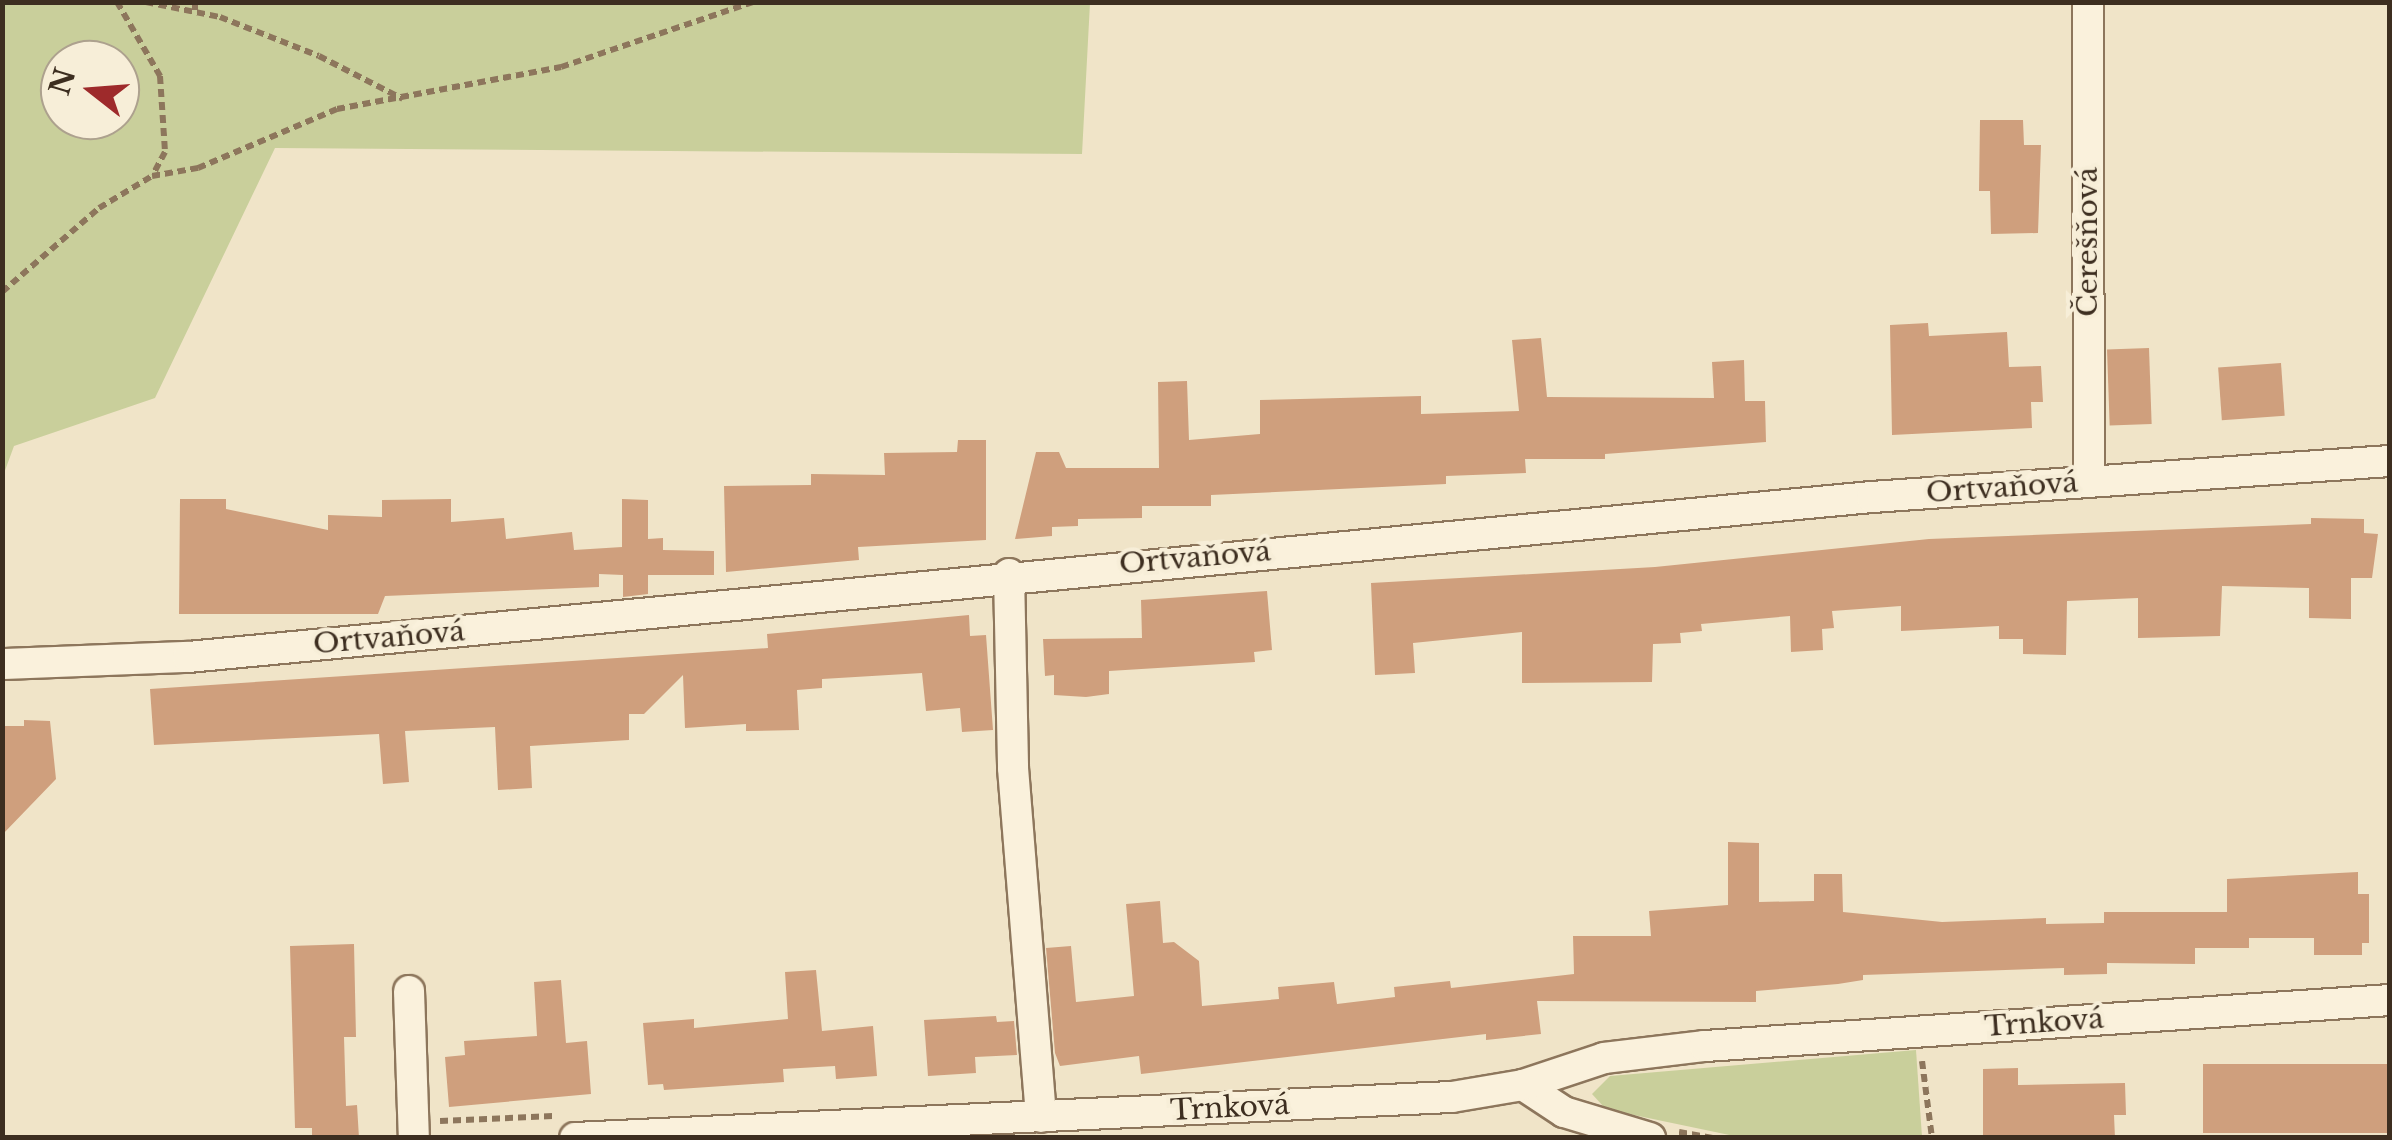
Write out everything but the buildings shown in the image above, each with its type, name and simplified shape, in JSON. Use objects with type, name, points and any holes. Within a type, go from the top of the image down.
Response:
[{"type":"street","name":"Čerešňová","points":[[2088,2],[2089,482]]},
{"type":"street","name":"Ortvaňová","points":[[2,664],[208,655],[1009,574],[2089,482],[2390,461]]},
{"type":"street","points":[[1009,574],[1013,768],[1041,1117]]},
{"type":"street","points":[[409,990],[414,1130]]},
{"type":"street","name":"Trnková","points":[[572,1126],[1041,1117],[1452,1098],[1523,1085],[1604,1058],[1926,1031],[2390,1000]]},
{"type":"street","points":[[1523,1085],[1564,1112],[1650,1138]]},
{"type":"path","points":[[117,2],[160,76],[165,152],[152,176]]},
{"type":"path","points":[[146,2],[195,13],[319,56],[404,99]]},
{"type":"path","points":[[195,2],[195,13]]},
{"type":"path","points":[[2,292],[99,208],[152,176],[198,168],[337,108],[404,99],[561,67],[753,2]]},
{"type":"path","points":[[1926,1031],[1921,1066],[1932,1138]]},
{"type":"path","points":[[414,1130],[572,1126]]},
{"type":"green space","points":[[3,2],[1090,3],[1082,154],[275,148],[155,398],[14,446],[3,476]]},
{"type":"green space","points":[[1916,1050],[1922,1137],[1739,1137],[1629,1114],[1603,1106],[1592,1094],[1610,1076]]}]
